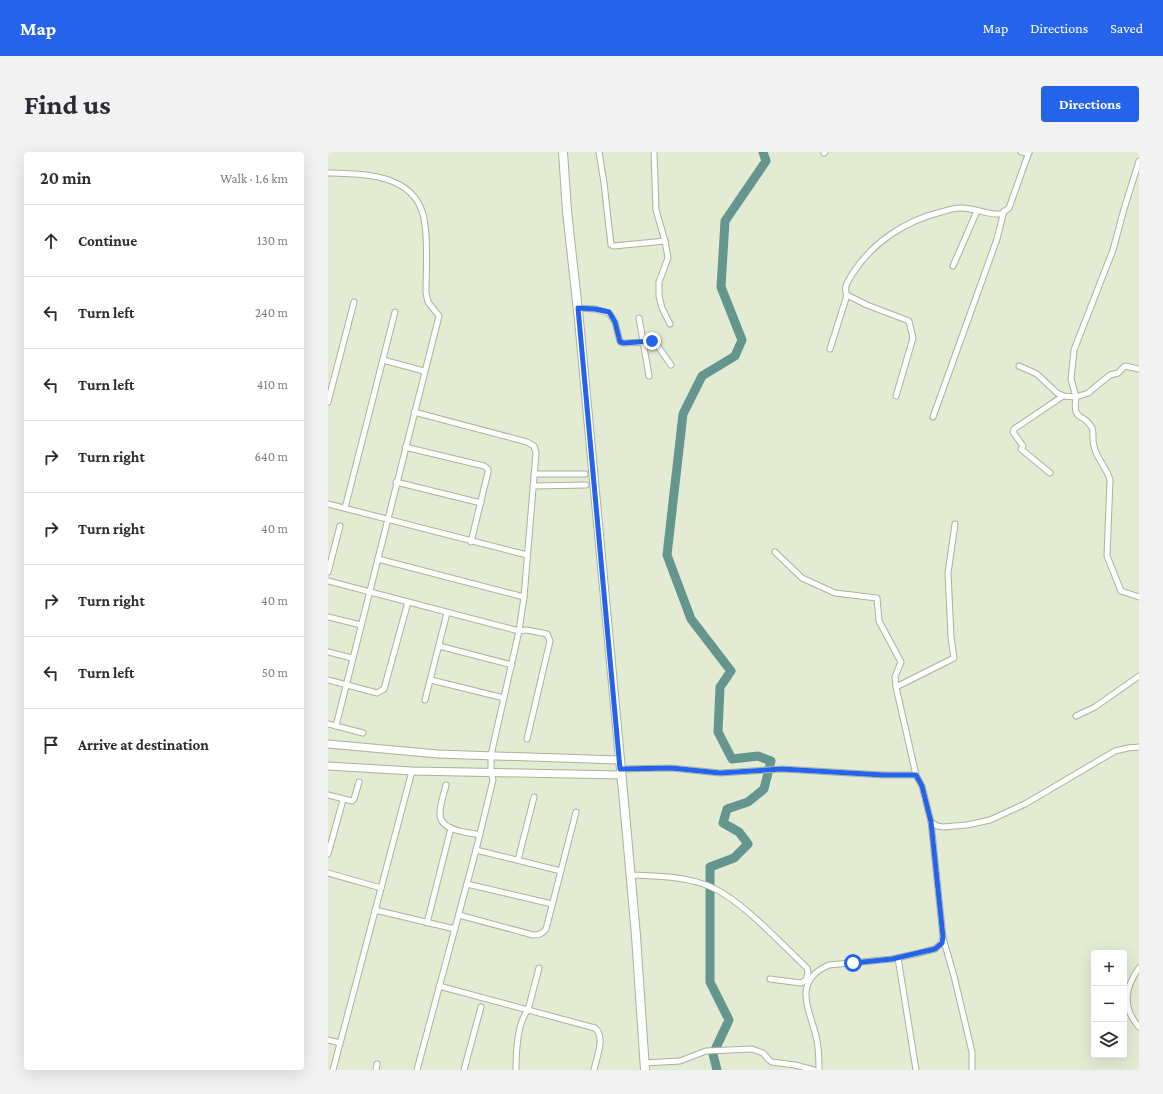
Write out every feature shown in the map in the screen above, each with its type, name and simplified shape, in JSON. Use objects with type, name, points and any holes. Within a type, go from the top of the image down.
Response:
[{"type":"main road","points":[[563,152],[567,211],[578,308],[621,772],[645,1067]]},
{"type":"street","points":[[599,152],[611,245],[665,242]]},
{"type":"street","points":[[654,152],[656,210],[668,258],[659,282],[659,296],[662,308],[670,324]]},
{"type":"street","points":[[830,349],[847,295],[845,290],[847,282],[859,264],[874,247],[895,230],[928,215],[959,208],[1000,214],[1009,208],[1029,153],[1021,152]]},
{"type":"street","points":[[1139,162],[1113,250],[1074,350],[1071,379],[1076,397],[1074,406],[1077,415],[1085,420],[1092,428],[1094,447],[1109,475],[1108,559],[1121,591],[1139,597]]},
{"type":"street","points":[[328,173],[374,176],[391,180],[404,187],[415,198],[422,210],[425,224],[426,293],[428,302],[439,316],[396,482],[388,520],[336,726]]},
{"type":"street","points":[[953,266],[977,211]]},
{"type":"street","points":[[933,417],[997,239],[1004,211]]},
{"type":"street","points":[[847,295],[867,305],[909,321],[913,338],[896,396]]},
{"type":"street","points":[[328,402],[354,302]]},
{"type":"street","points":[[578,308],[609,312],[615,322],[620,342],[655,342],[670,365]]},
{"type":"street","points":[[345,508],[395,312]]},
{"type":"street","points":[[639,318],[649,376]]},
{"type":"street","points":[[383,360],[424,371]]},
{"type":"street","points":[[1018,366],[1037,374],[1056,393],[1063,396],[1076,397],[1088,393],[1110,376],[1118,373],[1125,366],[1139,369]]},
{"type":"street","points":[[1050,473],[1022,449],[1023,446],[1013,432],[1014,429],[1063,396]]},
{"type":"street","points":[[414,412],[527,442],[534,446],[536,454],[524,597],[519,631],[491,755],[491,772],[493,780],[480,836],[417,1070]]},
{"type":"street","points":[[405,447],[486,467],[488,472],[471,542]]},
{"type":"street","points":[[534,474],[585,474]]},
{"type":"street","points":[[396,482],[481,503]]},
{"type":"street","points":[[533,486],[586,484]]},
{"type":"street","points":[[328,504],[471,542],[527,555]]},
{"type":"street","points":[[896,687],[954,658],[951,637],[948,573],[956,524]]},
{"type":"street","points":[[328,572],[340,526]]},
{"type":"street","points":[[775,552],[802,578],[835,593],[877,598],[880,621],[901,662],[895,677],[896,687],[916,775],[922,786],[931,822],[943,937],[972,1052],[972,1070]]},
{"type":"street","points":[[378,559],[524,597]]},
{"type":"street","points":[[328,581],[519,631],[527,630],[547,634],[550,641],[527,739]]},
{"type":"street","points":[[328,680],[377,693],[384,689],[408,602]]},
{"type":"street","points":[[425,700],[447,613]]},
{"type":"street","points":[[328,617],[361,625]]},
{"type":"street","points":[[439,646],[512,664]]},
{"type":"street","points":[[328,652],[352,658]]},
{"type":"street","points":[[1076,716],[1095,707],[1139,676]]},
{"type":"street","points":[[430,680],[504,698]]},
{"type":"street","points":[[328,724],[363,732]]},
{"type":"street","points":[[328,744],[438,754],[619,760]]},
{"type":"street","points":[[931,822],[937,826],[948,827],[990,820],[1025,804],[1115,751],[1139,747]]},
{"type":"street","points":[[328,766],[491,772],[621,772],[671,768],[720,773],[782,769],[883,775],[916,775]]},
{"type":"street","points":[[333,1070],[412,770]]},
{"type":"street","points":[[328,795],[343,800],[352,801],[359,782]]},
{"type":"street","points":[[446,785],[440,816],[445,825],[480,836]]},
{"type":"street","points":[[518,860],[534,797]]},
{"type":"street","points":[[328,854],[343,800]]},
{"type":"street","points":[[459,915],[533,935],[543,933],[546,929],[576,812]]},
{"type":"street","points":[[427,922],[451,828]]},
{"type":"street","points":[[476,850],[561,871]]},
{"type":"street","points":[[328,873],[381,888]]},
{"type":"street","points":[[630,875],[678,878],[704,884],[719,890],[748,912],[806,968],[808,973],[806,980],[801,983],[770,979]]},
{"type":"street","points":[[467,884],[552,904]]},
{"type":"street","points":[[375,910],[455,929]]},
{"type":"street","points":[[819,1070],[819,1052],[806,1004],[805,992],[809,982],[822,968],[829,965],[898,958],[935,949],[942,943],[943,937]]},
{"type":"street","points":[[898,958],[916,1070]]},
{"type":"street","points":[[516,1070],[517,1043],[524,1015],[528,1010],[539,968]]},
{"type":"street","points":[[1139,968],[1133,976],[1127,996],[1128,1009],[1132,1020],[1139,1027]]},
{"type":"street","points":[[439,986],[595,1028],[598,1030],[600,1040],[594,1070]]},
{"type":"street","points":[[464,1070],[481,1007]]},
{"type":"street","points":[[328,1040],[340,1043]]},
{"type":"street","points":[[645,1067],[680,1061],[706,1051],[752,1049],[763,1053],[772,1062],[795,1065],[814,1070]]},
{"type":"street","points":[[376,1070],[377,1064]]},
{"type":"waterway","points":[[717,1070],[713,1054],[729,1020],[710,982],[710,867],[734,858],[748,844],[739,832],[723,823],[727,809],[748,802],[764,789],[771,761],[758,756],[732,759],[718,732],[720,687],[731,671],[691,619],[667,555],[683,414],[702,376],[735,356],[742,340],[721,287],[725,221],[766,161],[763,152]]},
{"type":"route","points":[[652,341],[620,342],[618,340],[615,322],[609,312],[578,308],[620,769],[671,768],[720,773],[782,769],[883,775],[916,775],[922,786],[931,822],[943,937],[942,943],[935,949],[915,954],[892,959],[853,963]]}]
